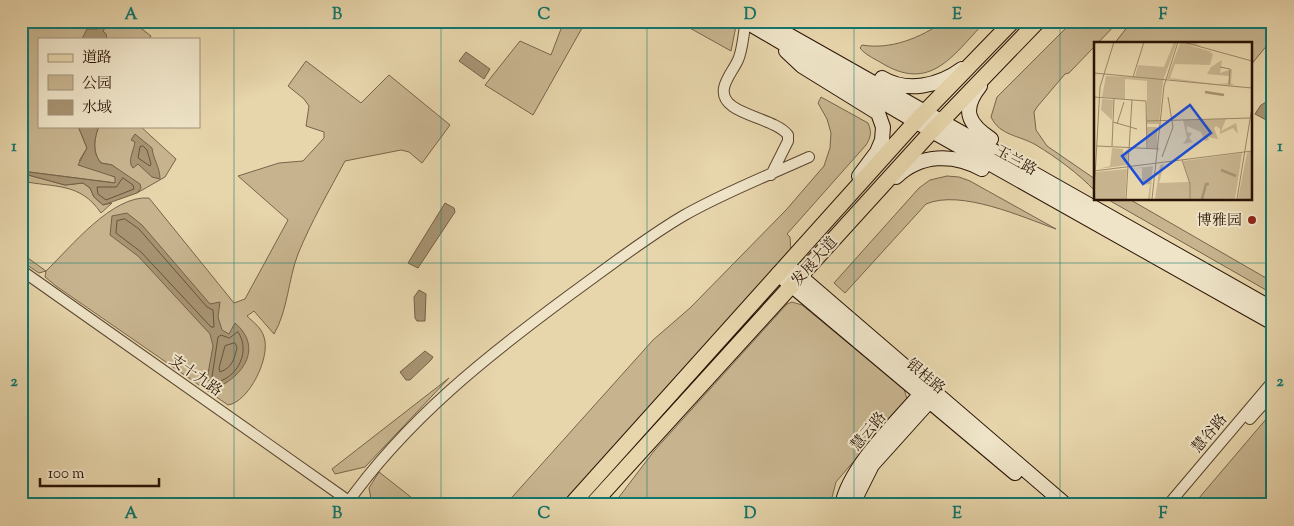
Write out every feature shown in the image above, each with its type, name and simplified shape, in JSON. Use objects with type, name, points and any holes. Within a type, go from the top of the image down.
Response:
[{"type":"main road","name":"发展大道","points":[[571,505],[921,116],[1013,21]]},
{"type":"main road","name":"发展大道","points":[[592,505],[938,126],[1038,21]]},
{"type":"street","points":[[745,22],[739,58],[724,87],[724,96],[731,106],[780,127],[788,135],[788,141],[771,175]]},
{"type":"street","name":"玉兰路","points":[[745,22],[770,28],[1084,209],[1273,323]]},
{"type":"street","points":[[770,28],[815,40],[891,84],[913,87],[946,79],[989,46]]},
{"type":"street","points":[[770,28],[802,66],[878,113],[881,118],[882,140],[877,152],[821,227]]},
{"type":"street","points":[[1000,61],[975,92],[970,102],[969,119],[982,133],[1044,171],[1084,209]]},
{"type":"street","points":[[349,503],[370,472],[417,420],[458,382],[516,335],[682,216],[809,157]]},
{"type":"street","points":[[835,238],[906,168],[920,161],[935,158],[956,158],[970,162],[1033,197],[1084,209]]},
{"type":"street","name":"玉兰路","points":[[1084,209],[1273,309]]},
{"type":"street","name":"银桂路","points":[[782,269],[1066,505]]},
{"type":"street","name":"支十九路","points":[[21,270],[349,503]]},
{"type":"street","name":"慧谷路","points":[[1168,505],[1273,381]]},
{"type":"street","name":"银桂路","points":[[929,393],[1052,505]]},
{"type":"street","name":"慧云路","points":[[842,505],[850,481],[860,466],[929,393]]},
{"type":"street","name":"慧云路","points":[[852,505],[872,465],[929,393]]},
{"type":"street","name":"慧谷路","points":[[1176,505],[1273,393]]},
{"type":"green space","points":[[21,21],[135,21],[134,23],[151,36],[150,38],[38,38],[38,128],[79,128],[87,148],[79,161],[115,177],[116,183],[21,171]]},
{"type":"green space","points":[[564,21],[586,21],[533,115],[485,85],[520,41],[551,55]]},
{"type":"green space","points":[[727,21],[736,26],[731,51],[679,22]]},
{"type":"green space","points":[[944,21],[986,21],[953,56],[942,65],[930,71],[917,74],[902,72],[871,57],[860,48],[862,45],[883,46],[905,41],[925,33]]},
{"type":"green space","points":[[1073,21],[1119,21],[1099,42],[1094,42],[1094,47],[1069,73],[1065,74],[1034,112],[1036,130],[1047,146],[1094,178],[1094,190],[1059,160],[1036,145],[999,128],[991,117],[997,97]]},
{"type":"green space","points":[[1132,21],[1273,21],[1273,38],[1252,64],[1252,42],[1116,42]]},
{"type":"green space","points":[[306,61],[361,103],[389,75],[450,125],[422,163],[409,152],[401,150],[345,161],[314,218],[298,254],[279,325],[274,334],[254,311],[247,316],[263,334],[264,356],[261,367],[250,387],[236,402],[228,405],[56,286],[45,277],[46,271],[93,224],[107,213],[135,199],[149,198],[234,303],[245,299],[288,220],[238,176],[279,163],[303,161],[324,138],[324,132],[306,126],[309,106],[304,99],[288,86]]},
{"type":"green space","points":[[821,97],[868,123],[870,134],[866,145],[787,234],[790,237],[791,253],[562,505],[505,505],[653,340],[690,308],[786,210],[824,166],[830,148],[831,133],[827,119],[818,103]]},
{"type":"green space","points":[[98,128],[142,128],[176,159],[165,177],[137,193],[141,188],[112,165],[101,163],[98,159],[95,150]]},
{"type":"green space","points":[[21,173],[65,185],[83,183],[90,188],[94,197],[103,205],[112,203],[101,213],[93,203],[75,191],[22,181]]},
{"type":"green space","points":[[947,176],[959,177],[970,181],[1056,229],[991,206],[974,202],[940,200],[926,204],[845,293],[834,283],[919,188],[930,180]]},
{"type":"green space","points":[[1109,200],[1131,200],[1273,282],[1273,294]]},
{"type":"green space","points":[[21,253],[46,271],[39,273],[21,261]]},
{"type":"green space","points":[[792,302],[802,305],[904,389],[907,399],[836,482],[830,505],[613,505],[654,451],[787,304]]},
{"type":"green space","points":[[449,378],[365,467],[335,474],[332,469]]},
{"type":"green space","points":[[1273,411],[1273,505],[1193,505]]},
{"type":"green space","points":[[379,472],[421,505],[372,505],[369,488]]},
{"type":"water","points":[[104,21],[110,21],[103,31],[107,38],[82,38],[87,29],[98,29]]},
{"type":"water","points":[[466,52],[490,69],[484,79],[459,61]]},
{"type":"water","points":[[1268,101],[1273,104],[1270,122],[1255,114],[1261,105]]},
{"type":"water","points":[[79,128],[98,128],[95,145],[98,159],[101,163],[112,165],[140,184],[141,188],[137,193],[103,205],[94,197],[90,188],[83,183],[65,185],[21,173],[21,171],[115,183],[115,177],[78,165],[87,148]]},
{"type":"water","points":[[135,134],[152,148],[160,179],[152,177],[138,164],[133,168],[131,165],[131,156],[135,142],[131,140]]},
{"type":"water","points":[[445,203],[454,208],[455,212],[418,268],[408,263]]},
{"type":"water","points":[[127,213],[142,225],[210,304],[220,302],[218,317],[222,330],[229,334],[235,323],[243,332],[248,342],[249,351],[246,360],[242,368],[226,383],[216,388],[207,379],[213,346],[210,334],[138,256],[110,235],[112,216]]},
{"type":"water","points":[[419,290],[426,294],[425,321],[417,321],[415,318],[414,297]]},
{"type":"water","points":[[425,351],[433,357],[410,380],[406,380],[400,372]]},
{"type":"place","name":"博雅园","points":[[1252,220]]}]
